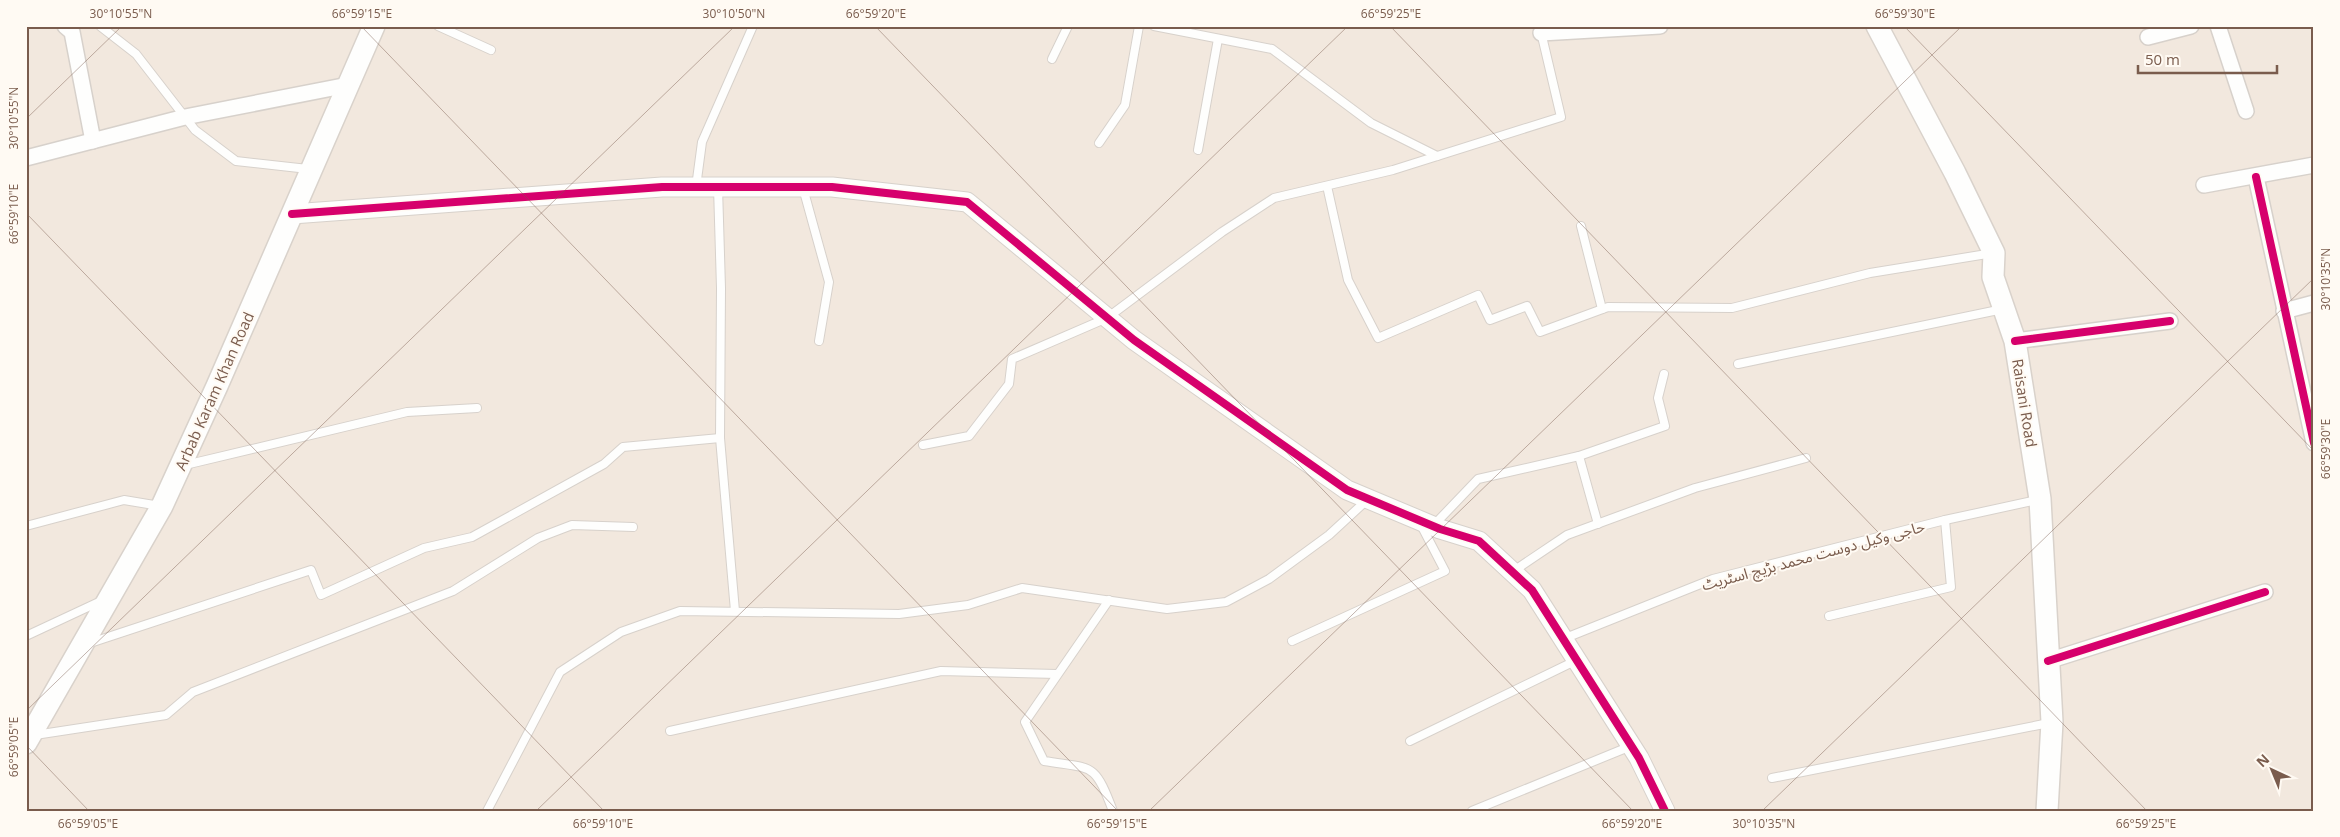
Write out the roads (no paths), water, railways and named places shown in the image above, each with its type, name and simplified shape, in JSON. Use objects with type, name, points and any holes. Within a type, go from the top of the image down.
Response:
[{"type":"main road","name":"Arbab Karam Khan Road","points":[[29,739],[162,506],[374,26]]},
{"type":"main road","name":"Raisani Road","points":[[1877,26],[1955,173],[1994,253],[1994,277],[2006,308],[2015,341],[2040,499],[2052,722],[2048,811]]},
{"type":"street","points":[[64,26],[72,32],[93,141]]},
{"type":"street","points":[[1540,29],[1660,26]]},
{"type":"street","points":[[2148,37],[2191,26]]},
{"type":"street","points":[[2218,26],[2246,111]]},
{"type":"street","points":[[26,158],[185,117],[348,85]]},
{"type":"street","points":[[2204,185],[2314,165]]},
{"type":"street","points":[[2256,177],[2314,443]]},
{"type":"street","points":[[292,214],[662,187],[832,187],[967,202],[1149,352],[1348,490],[1425,523],[1479,541],[1532,590],[1632,746],[1665,811]]},
{"type":"street","points":[[2284,311],[2314,302]]},
{"type":"street","points":[[2015,341],[2170,321]]},
{"type":"street","points":[[2048,661],[2265,592]]},
{"type":"lane","points":[[100,26],[136,54],[194,130],[236,161],[312,170]]},
{"type":"lane","points":[[438,26],[491,50]]},
{"type":"lane","points":[[696,188],[702,142],[753,26]]},
{"type":"lane","points":[[1052,59],[1068,26]]},
{"type":"lane","points":[[1099,142],[1124,105],[1139,26]]},
{"type":"lane","points":[[1154,26],[1272,49],[1371,123],[1437,156]]},
{"type":"lane","points":[[923,445],[969,436],[1009,384],[1012,359],[1107,318],[1222,232],[1274,198],[1393,170],[1561,117],[1540,29]]},
{"type":"lane","points":[[1198,150],[1218,39]]},
{"type":"lane","points":[[1327,186],[1348,280],[1378,338],[1478,295],[1490,320],[1527,306],[1540,332],[1608,307],[1732,308],[1870,273],[1994,253]]},
{"type":"lane","points":[[718,187],[721,288],[720,438],[735,612]]},
{"type":"lane","points":[[803,187],[829,282],[819,342]]},
{"type":"lane","points":[[1581,226],[1602,309]]},
{"type":"lane","points":[[1738,364],[2006,308]]},
{"type":"lane","points":[[1292,641],[1445,572],[1425,523],[1478,479],[1579,456],[1665,426],[1658,398],[1664,374]]},
{"type":"lane","points":[[180,466],[407,412],[478,408]]},
{"type":"lane","points":[[83,645],[311,570],[321,595],[424,548],[472,537],[604,464],[623,447],[720,438]]},
{"type":"lane","points":[[1579,456],[1598,524]]},
{"type":"lane","points":[[1512,572],[1567,535],[1695,488],[1806,458]]},
{"type":"lane","points":[[487,811],[560,672],[621,632],[680,611],[899,614],[968,605],[1022,588],[1167,609],[1226,602],[1268,578],[1329,535],[1369,499]]},
{"type":"lane","name":"حاجی وکیل دوست محمد بڑیچ اسٹریٹ","points":[[1563,639],[1714,579],[1945,520],[2040,499]]},
{"type":"lane","points":[[26,526],[124,500],[162,506]]},
{"type":"lane","points":[[1829,616],[1951,587],[1945,520]]},
{"type":"lane","points":[[29,739],[166,715],[193,692],[453,591],[538,538],[572,525],[633,527]]},
{"type":"lane","points":[[26,636],[110,597]]},
{"type":"lane","points":[[1109,600],[1025,722],[1044,761],[1090,768],[1102,780],[1113,811]]},
{"type":"lane","points":[[1410,741],[1576,660]]},
{"type":"lane","points":[[670,730],[941,671],[1058,674]]},
{"type":"lane","points":[[1772,778],[2052,722]]},
{"type":"lane","points":[[1472,811],[1632,746]]}]
